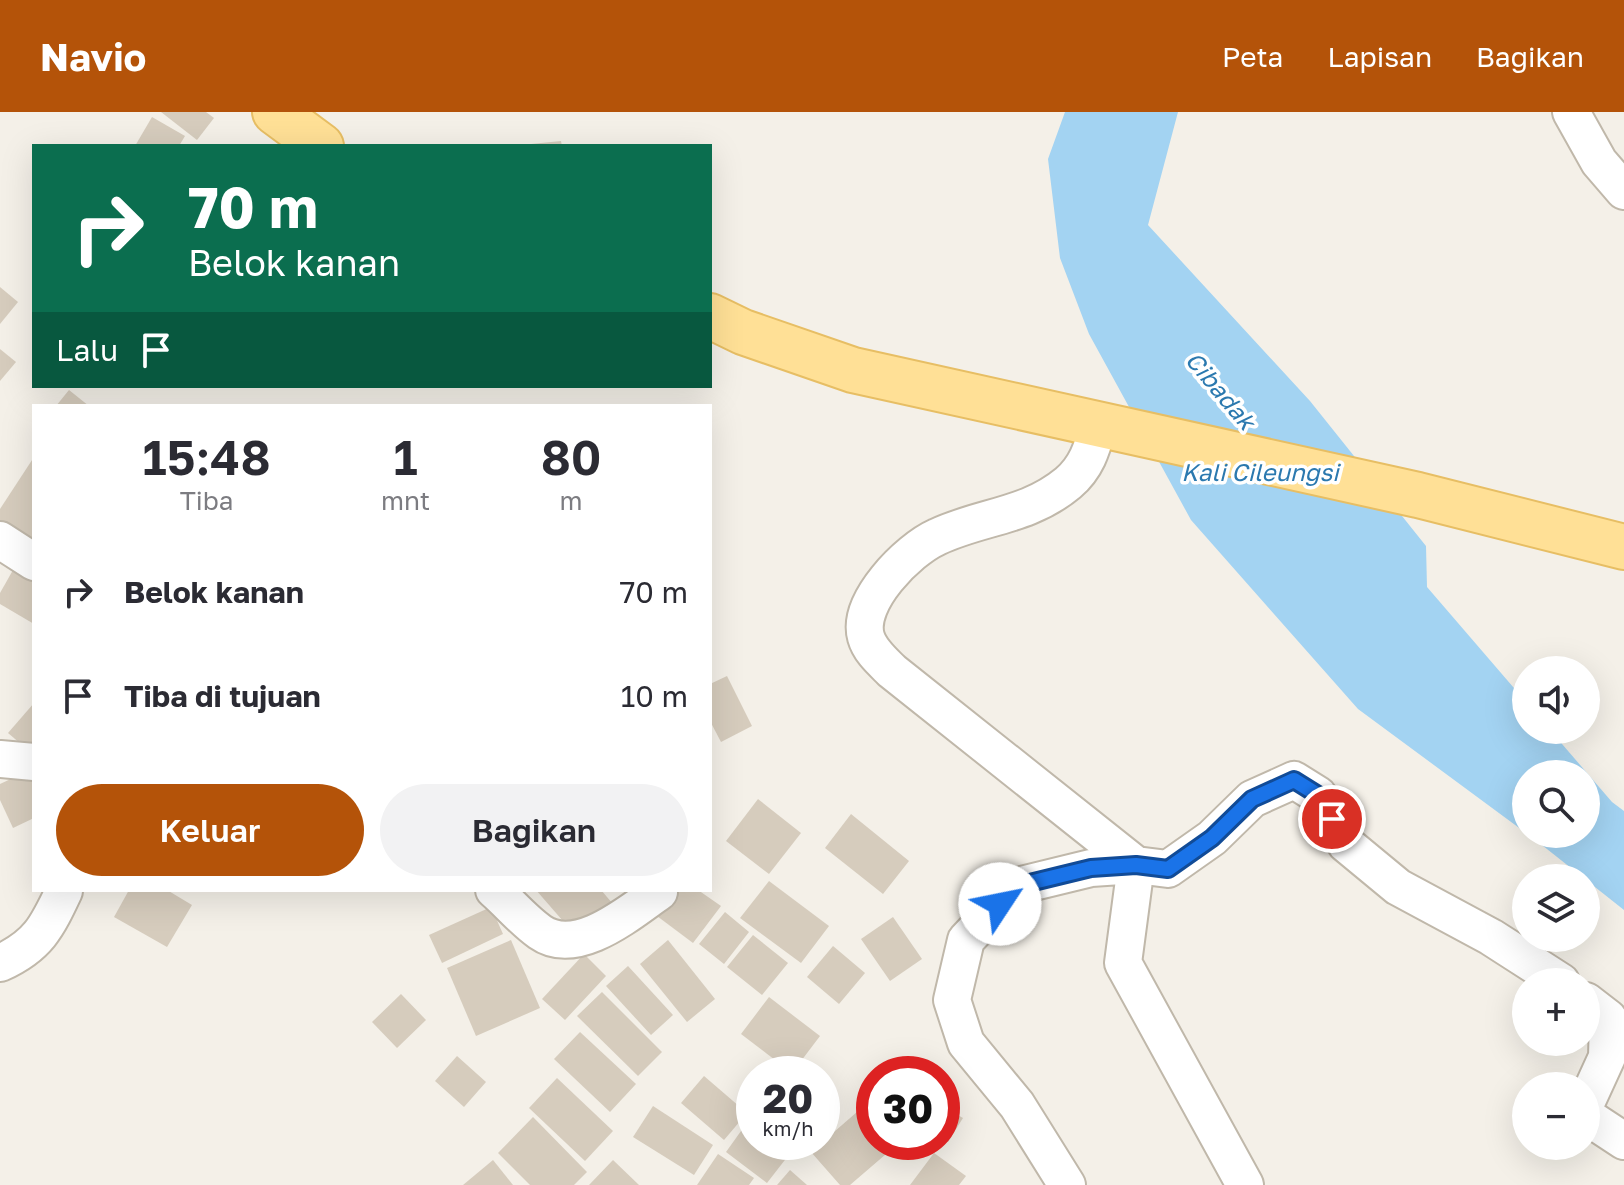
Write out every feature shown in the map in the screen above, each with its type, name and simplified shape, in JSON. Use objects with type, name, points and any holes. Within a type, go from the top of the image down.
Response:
[{"type":"main road","points":[[275,112],[318,144]]},
{"type":"main road","points":[[712,317],[743,332],[853,370],[1418,495],[1624,547]]},
{"type":"street","points":[[1571,112],[1599,162],[1624,191]]},
{"type":"street","points":[[1112,428],[1067,484],[1029,507],[938,536],[917,550],[876,593],[865,621],[865,636],[871,648],[892,671],[1136,865]]},
{"type":"street","points":[[0,540],[32,561]]},
{"type":"street","points":[[0,759],[32,762]]},
{"type":"street","points":[[1067,1185],[1017,1105],[966,1043],[952,1000],[966,940],[1017,886],[1091,868],[1136,865],[1168,869],[1212,838],[1252,799],[1294,780],[1318,795],[1346,844],[1398,887],[1491,937],[1539,968]]},
{"type":"street","points":[[1136,865],[1123,963],[1245,1185]]},
{"type":"street","points":[[0,963],[20,954],[37,941],[64,892]]},
{"type":"street","points":[[496,892],[541,933],[568,939],[605,929],[659,892]]},
{"type":"street","points":[[1600,1012],[1608,1018],[1607,1057],[1600,1072]]},
{"type":"street","points":[[1600,1125],[1624,1141]]},
{"type":"water","name":"Kali Cileungsi","points":[[1065,112],[1178,112],[1148,225],[1310,401],[1426,546],[1427,587],[1512,686],[1512,744],[1562,744],[1576,760],[1512,760],[1512,823],[1358,709],[1191,520],[1089,334],[1060,258],[1048,159]]},
{"type":"water","name":"Kali Cileungsi","points":[[1600,788],[1624,811],[1624,910],[1600,891],[1600,864],[1566,864],[1546,848],[1600,848]]},
{"type":"building","points":[[161,112],[206,112],[214,118],[197,140]]},
{"type":"building","points":[[152,117],[185,136],[180,144],[136,144]]},
{"type":"building","points":[[561,141],[562,144],[531,144]]},
{"type":"building","points":[[0,287],[18,302],[0,324]]},
{"type":"building","points":[[0,349],[16,362],[0,381]]},
{"type":"building","points":[[69,390],[86,404],[58,404]]},
{"type":"building","points":[[32,460],[32,551],[0,529],[0,509]]},
{"type":"building","points":[[17,563],[32,572],[32,623],[0,604],[0,593]]},
{"type":"building","points":[[727,676],[752,726],[721,742],[712,725],[712,683]]},
{"type":"building","points":[[32,705],[32,753],[8,733]]},
{"type":"building","points":[[32,769],[32,819],[13,828],[0,800],[0,784]]},
{"type":"building","points":[[758,799],[801,833],[769,874],[726,841]]},
{"type":"building","points":[[851,814],[909,861],[883,894],[825,848]]},
{"type":"building","points":[[769,881],[829,926],[801,963],[740,918]]},
{"type":"building","points":[[128,892],[170,892],[192,905],[167,947],[114,917]]},
{"type":"building","points":[[538,892],[603,892],[613,904],[576,936]]},
{"type":"building","points":[[669,892],[701,892],[721,906],[693,943],[653,913]]},
{"type":"building","points":[[491,907],[503,934],[442,963],[429,935]]},
{"type":"building","points":[[725,912],[749,932],[724,964],[699,944]]},
{"type":"building","points":[[893,917],[922,959],[890,981],[861,939]]},
{"type":"building","points":[[753,935],[788,963],[762,995],[727,967]]},
{"type":"building","points":[[511,940],[540,1008],[476,1036],[447,968]]},
{"type":"building","points":[[668,940],[715,999],[687,1022],[640,964]]},
{"type":"building","points":[[833,946],[865,973],[839,1004],[807,977]]},
{"type":"building","points":[[584,954],[606,976],[565,1020],[542,999]]},
{"type":"building","points":[[628,966],[673,1015],[651,1035],[606,986]]},
{"type":"building","points":[[602,992],[662,1052],[638,1076],[577,1016]]},
{"type":"building","points":[[401,994],[426,1020],[397,1048],[372,1022]]},
{"type":"building","points":[[769,997],[820,1036],[805,1056],[770,1056],[741,1034]]},
{"type":"building","points":[[580,1032],[636,1084],[610,1112],[554,1059]]},
{"type":"building","points":[[457,1056],[486,1082],[464,1107],[435,1081]]},
{"type":"building","points":[[704,1076],[736,1104],[736,1126],[724,1140],[681,1103]]},
{"type":"building","points":[[557,1078],[613,1131],[585,1161],[529,1108]]},
{"type":"building","points":[[653,1106],[713,1145],[694,1175],[633,1137]]},
{"type":"building","points":[[856,1113],[856,1160],[879,1160],[850,1185],[840,1185],[818,1160],[840,1160],[840,1127]]},
{"type":"building","points":[[533,1117],[587,1172],[574,1185],[530,1185],[498,1153]]},
{"type":"building","points":[[736,1138],[736,1160],[726,1152]]},
{"type":"building","points":[[718,1154],[754,1178],[749,1185],[697,1185]]},
{"type":"building","points":[[493,1160],[513,1185],[463,1185]]},
{"type":"building","points":[[613,1160],[639,1185],[589,1185]]},
{"type":"building","points":[[737,1160],[785,1160],[767,1183]]},
{"type":"building","points":[[929,1160],[944,1160],[966,1176],[959,1185],[910,1185]]},
{"type":"building","points":[[790,1170],[807,1185],[777,1185]]},
{"type":"route","points":[[1000,904],[1017,886],[1091,868],[1136,865],[1168,869],[1212,838],[1252,799],[1294,780],[1318,795],[1332,819]]},
{"type":"water label","name":"Cibadak","points":[[1220,391]]}]
